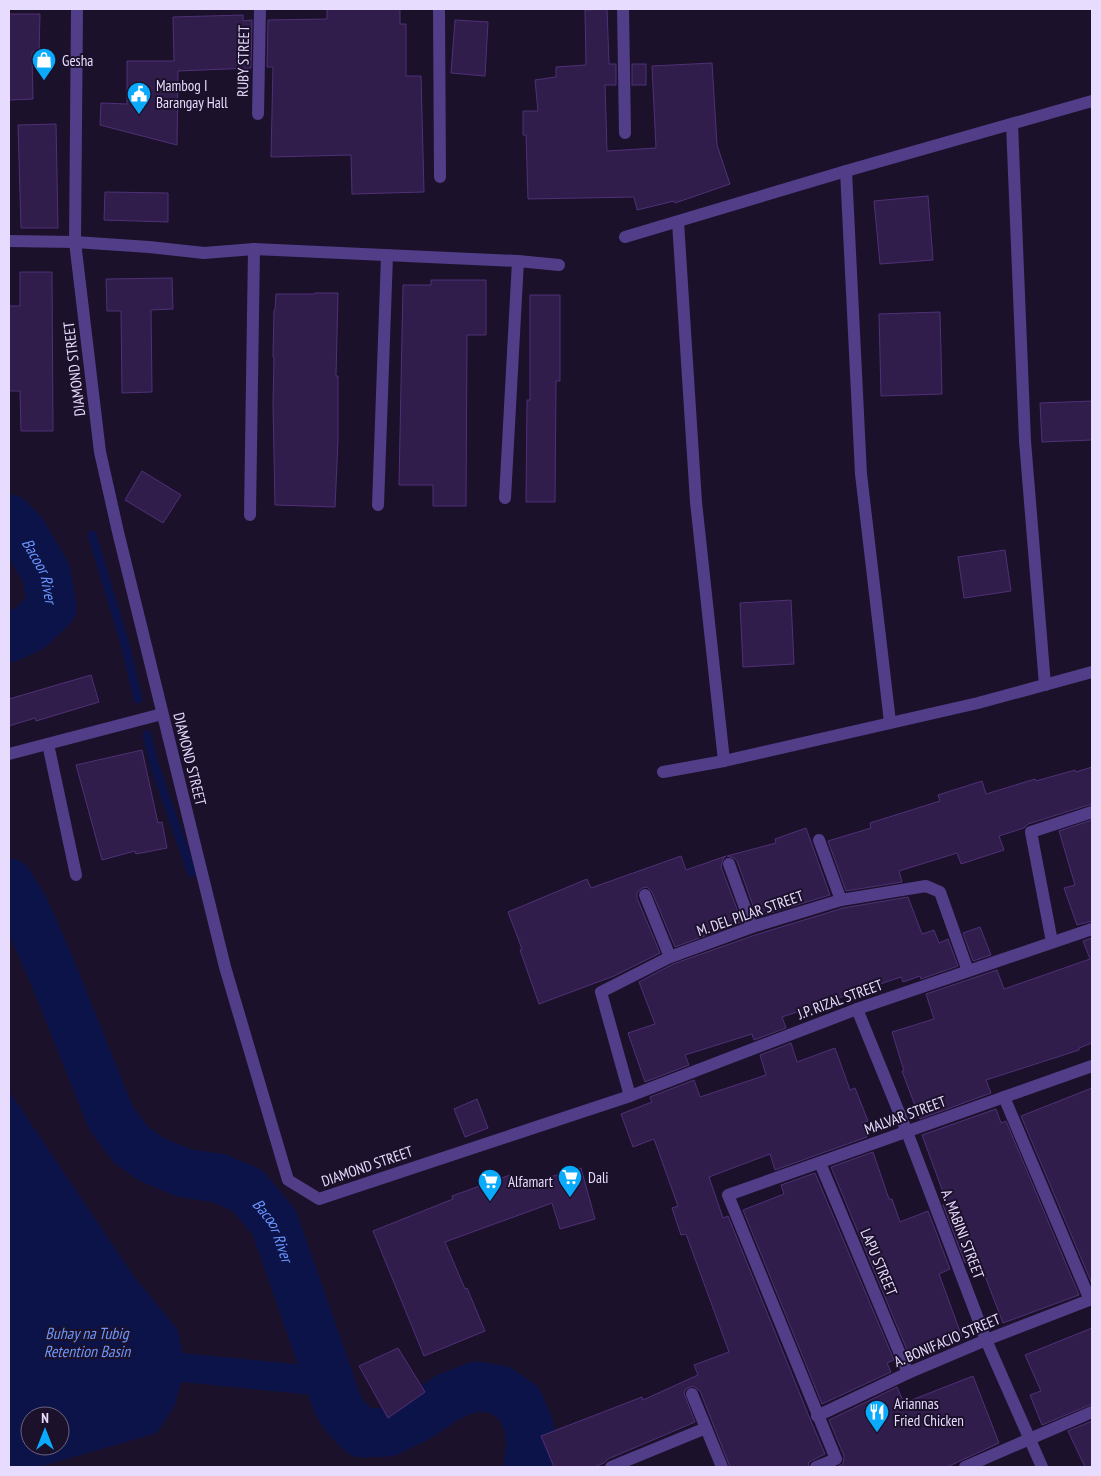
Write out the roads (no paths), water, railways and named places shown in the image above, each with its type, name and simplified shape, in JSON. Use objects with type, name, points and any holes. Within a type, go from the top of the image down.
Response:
[{"type":"street","name":"DIAMOND STREET","points":[[78,9],[75,242],[100,452],[225,968],[288,1180],[319,1199],[600,1105]]},
{"type":"street","name":"RUBY STREET","points":[[258,114],[260,9]]},
{"type":"street","points":[[438,9],[440,177]]},
{"type":"street","points":[[623,9],[625,133]]},
{"type":"street","points":[[625,237],[846,171],[1092,101]]},
{"type":"street","points":[[1012,124],[1025,442],[1046,685]]},
{"type":"street","points":[[846,171],[861,474],[890,722]]},
{"type":"street","points":[[678,222],[696,502],[724,761]]},
{"type":"street","points":[[9,241],[75,242],[204,253],[254,249],[518,261],[559,265]]},
{"type":"street","points":[[250,515],[254,249]]},
{"type":"street","points":[[378,505],[387,256]]},
{"type":"street","points":[[505,498],[518,261]]},
{"type":"street","points":[[663,772],[724,761],[978,703],[1092,672]]},
{"type":"street","points":[[9,754],[162,714]]},
{"type":"street","points":[[48,744],[76,875]]},
{"type":"street","points":[[1052,942],[1031,832],[1092,812]]},
{"type":"street","points":[[819,840],[841,900]]},
{"type":"street","points":[[729,864],[752,928]]},
{"type":"street","name":"M. DEL PILAR STREET","points":[[630,1096],[601,992],[670,957],[752,928],[841,900],[926,886],[940,892],[968,971]]},
{"type":"street","points":[[645,895],[670,957]]},
{"type":"street","name":"J.P. RIZAL STREET","points":[[600,1105],[630,1096],[858,1009],[1092,929]]},
{"type":"street","name":"A. MABINI STREET","points":[[858,1009],[986,1340],[1042,1467]]},
{"type":"street","name":"MALVAR STREET","points":[[817,1416],[728,1195],[1092,1067]]},
{"type":"street","points":[[1004,1097],[1091,1299]]},
{"type":"street","name":"LAPU STREET","points":[[820,1163],[908,1373]]},
{"type":"street","name":"A. BONIFACIO STREET","points":[[817,1416],[908,1373],[1091,1299]]},
{"type":"street","points":[[692,1394],[722,1467]]},
{"type":"street","points":[[965,1467],[1092,1412]]},
{"type":"street","points":[[816,1467],[836,1459],[817,1416]]},
{"type":"street","points":[[611,1467],[706,1428]]},
{"type":"water","name":"Buhay na Tubig Retention Basin","points":[[9,1091],[133,1275],[178,1330],[185,1367],[175,1405],[157,1433],[39,1467],[9,1467]]},
{"type":"waterway","name":"Bacoor River","points":[[9,519],[22,532],[46,573],[52,607],[30,628],[9,638]]},
{"type":"waterway","points":[[92,535],[125,644],[138,699]]},
{"type":"waterway","points":[[147,735],[154,764],[192,873]]},
{"type":"waterway","name":"Bacoor River","points":[[9,883],[24,907],[54,976],[111,1118],[131,1145],[151,1159],[184,1173],[218,1178],[247,1190],[274,1222],[335,1398],[341,1410],[350,1421],[362,1433],[388,1432],[417,1418],[448,1397],[476,1386],[500,1390],[519,1403],[529,1426],[531,1444],[528,1467]]},
{"type":"waterway","points":[[146,1364],[330,1382]]},
{"type":"place","name":"Gesha","points":[[44,81]]},
{"type":"place","name":"Mambog I Barangay Hall","points":[[139,115]]},
{"type":"place","name":"Dali","points":[[570,1198]]},
{"type":"place","name":"Alfamart","points":[[490,1202]]},
{"type":"place","name":"Ariannas Fried Chicken","points":[[877,1433]]}]
